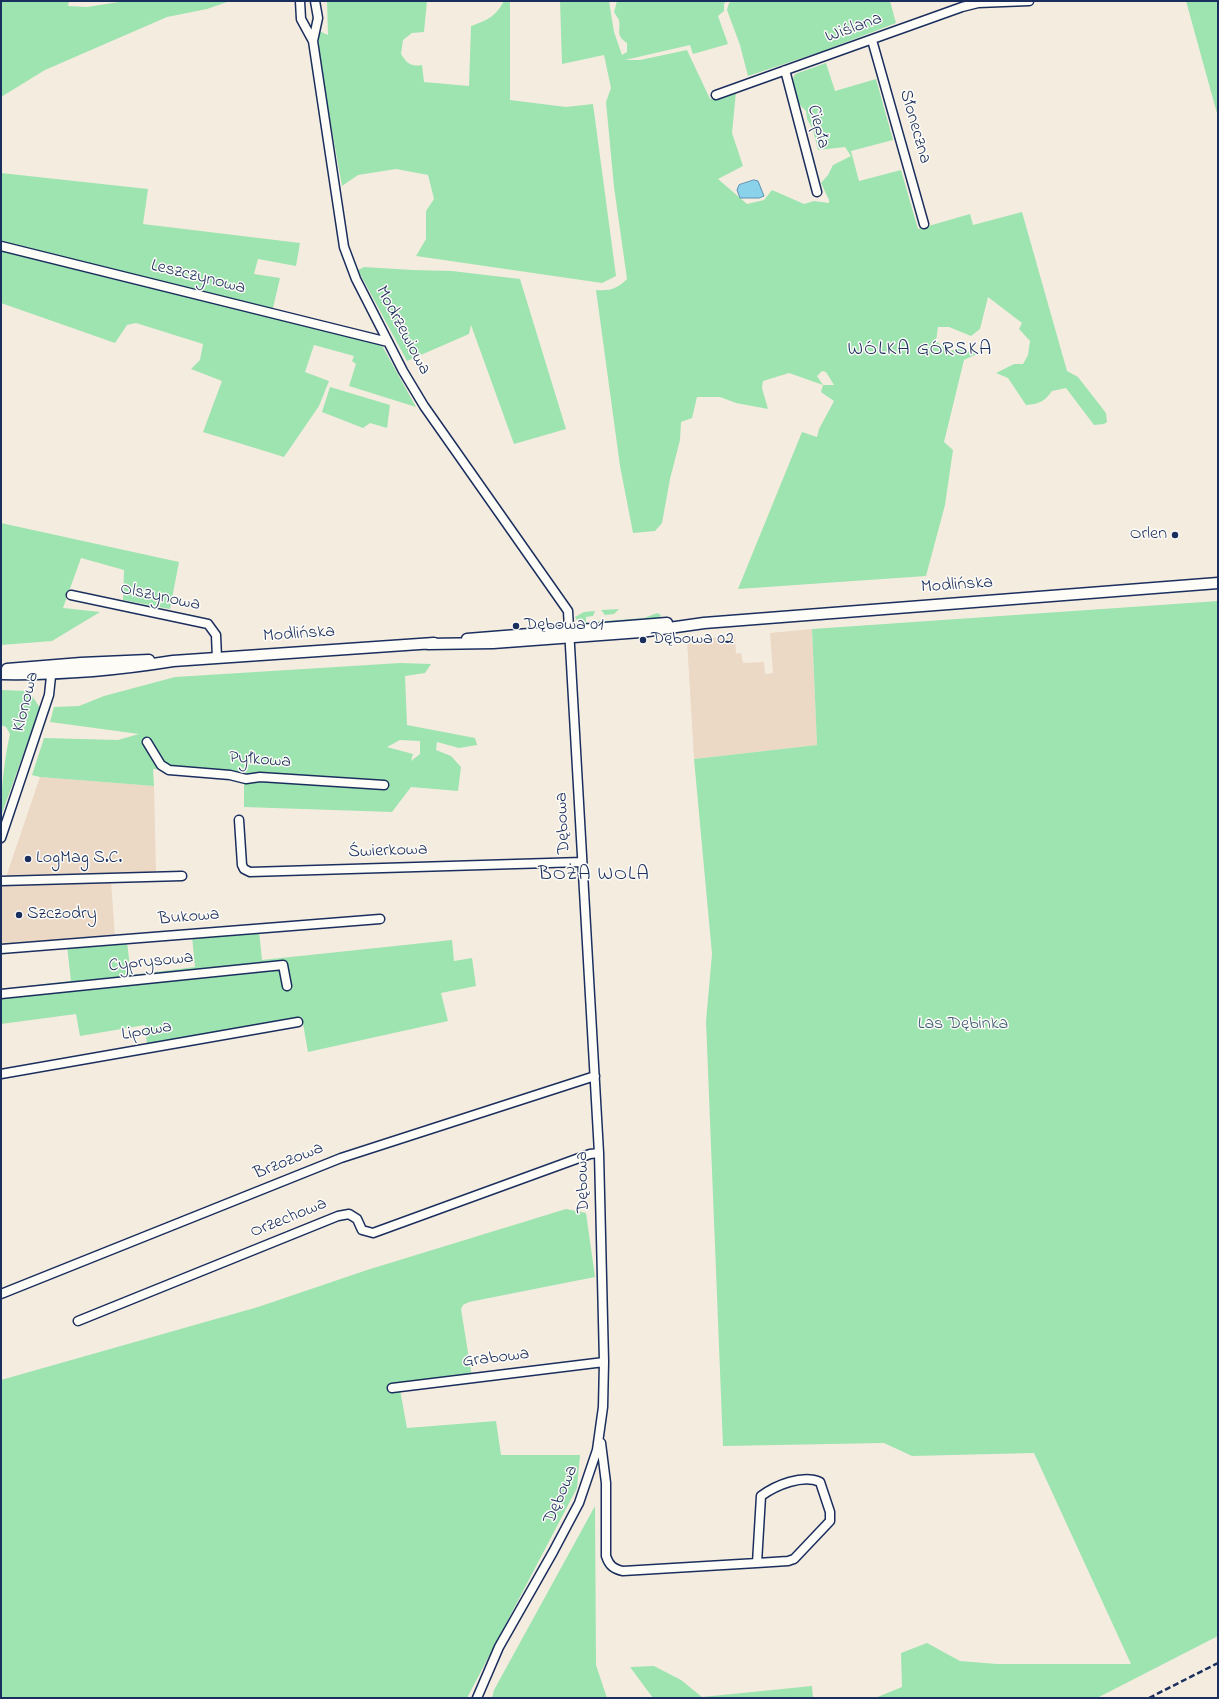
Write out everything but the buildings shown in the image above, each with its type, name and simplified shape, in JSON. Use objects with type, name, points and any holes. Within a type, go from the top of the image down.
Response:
[{"type":"main road","name":"Modlińska","points":[[1,674],[133,660],[173,661],[428,644],[478,644],[570,634],[668,629],[699,624],[1218,583]]},
{"type":"main road","name":"Modlińska","points":[[1,670],[52,669]]},
{"type":"street","name":"Modrzewiowa","points":[[300,1],[301,19],[313,41],[344,247],[356,279],[388,342],[424,406],[568,611],[570,634]]},
{"type":"street","points":[[313,41],[318,18],[315,1]]},
{"type":"street","name":"Wiślana","points":[[716,95],[872,40],[962,6],[978,3],[1029,1]]},
{"type":"street","name":"Słoneczna","points":[[872,40],[924,224]]},
{"type":"street","name":"Ciepła","points":[[785,70],[817,192]]},
{"type":"street","name":"Leszczynowa","points":[[1,246],[388,342]]},
{"type":"street","name":"Olszynowa","points":[[71,595],[208,624],[216,635],[217,658]]},
{"type":"street","name":"Dębowa","points":[[477,1698],[499,1647],[579,1503],[597,1450],[603,1407],[604,1362],[599,1153],[570,634]]},
{"type":"street","name":"Klonowa","points":[[1,838],[3,825],[49,695],[52,669]]},
{"type":"street","name":"Pyłkowa","points":[[147,742],[161,766],[175,771],[230,775],[246,779],[260,777],[384,785]]},
{"type":"street","name":"Świerkowa","points":[[239,820],[242,865],[244,869],[250,872],[582,862]]},
{"type":"street","points":[[1,881],[182,876]]},
{"type":"street","name":"Bukowa","points":[[1,949],[380,919]]},
{"type":"street","name":"Cyprysowa","points":[[1,994],[283,965],[287,986]]},
{"type":"street","name":"Lipowa","points":[[1,1074],[298,1022]]},
{"type":"street","name":"Brzozowa","points":[[1,1294],[341,1158],[594,1076]]},
{"type":"street","name":"Orzechowa","points":[[78,1321],[338,1216],[349,1214],[357,1219],[362,1230],[373,1233],[590,1154],[599,1153]]},
{"type":"street","name":"Grabowa","points":[[392,1388],[604,1362]]},
{"type":"street","points":[[599,1433],[606,1483],[606,1556],[609,1563],[615,1569],[623,1571],[757,1563],[788,1561],[794,1559],[830,1521],[830,1512],[820,1482],[813,1479],[801,1479],[769,1490],[761,1496],[757,1563]]},
{"type":"shaded area","points":[[812,629],[817,745],[694,759],[687,640],[735,636],[736,654],[741,653],[743,663],[764,662],[765,674],[773,673],[770,633]]},
{"type":"shaded area","points":[[40,777],[154,786],[156,873],[6,877]]},
{"type":"shaded area","points":[[111,881],[115,938],[1,947],[1,884]]},
{"type":"green space","points":[[1,1],[69,1],[68,6],[87,7],[125,1],[230,1],[207,9],[167,17],[45,70],[1,97]]},
{"type":"green space","points":[[327,1],[427,1],[424,32],[412,33],[403,40],[401,54],[409,64],[422,65],[424,82],[469,86],[471,26],[482,22],[494,14],[504,1],[510,1],[510,100],[566,107],[593,104],[616,276],[602,283],[416,256],[426,239],[426,211],[434,199],[428,175],[396,169],[358,175],[342,186],[318,53],[319,31],[328,35]]},
{"type":"green space","points":[[560,1],[609,1],[614,32],[622,55],[627,52],[627,43],[621,38],[619,33],[619,20],[614,12],[617,1],[726,1],[724,4],[724,11],[718,16],[728,44],[693,54],[690,45],[625,60],[640,60],[687,50],[710,99],[736,92],[732,133],[743,166],[718,179],[747,204],[764,200],[772,190],[804,204],[814,201],[829,203],[821,183],[828,175],[833,165],[851,156],[845,147],[818,150],[813,130],[807,119],[806,111],[798,103],[793,79],[795,74],[826,63],[835,91],[876,79],[893,140],[851,151],[859,181],[901,170],[918,229],[970,214],[973,225],[1022,212],[1067,371],[1078,377],[1106,413],[1107,422],[1104,424],[1094,425],[1066,388],[1052,391],[1041,402],[1026,405],[1008,378],[996,373],[1014,364],[1023,364],[1028,355],[1030,341],[1019,329],[1022,323],[988,297],[980,329],[971,336],[949,327],[938,327],[936,341],[948,351],[959,349],[977,354],[964,360],[944,442],[953,450],[945,505],[926,576],[738,589],[802,432],[817,437],[819,429],[834,401],[821,392],[823,385],[789,373],[763,381],[762,388],[768,409],[736,403],[720,397],[697,397],[692,418],[681,422],[680,440],[670,479],[662,523],[655,531],[633,533],[620,466],[596,290],[613,289],[627,279],[614,187],[606,102],[611,88],[604,55],[562,64]],"holes":[[[822,371],[826,372],[834,385],[823,385],[817,376]]]},
{"type":"green space","points":[[733,1],[890,1],[896,23],[823,51],[748,76],[740,45],[727,10],[729,3]]},
{"type":"green space","points":[[1186,1],[1218,1],[1218,117]]},
{"type":"green space","points":[[1,173],[148,189],[143,224],[300,243],[296,266],[258,259],[254,274],[280,278],[272,312],[379,340],[416,407],[349,386],[356,364],[352,361],[354,356],[314,345],[305,372],[329,381],[319,406],[284,457],[203,432],[222,381],[191,369],[200,360],[203,344],[136,323],[127,325],[115,343],[1,303]]},
{"type":"green space","points":[[364,267],[452,271],[520,279],[566,429],[514,444],[471,325],[469,334],[407,361],[358,270]]},
{"type":"green space","points":[[330,387],[390,405],[387,428],[370,423],[363,428],[322,412]]},
{"type":"green space","points":[[1,523],[179,562],[170,609],[123,600],[124,570],[81,558],[63,608],[100,612],[52,641],[1,645]]},
{"type":"green space","name":"Las Dębinka","points":[[1218,601],[1218,1636],[1097,1698],[875,1698],[902,1687],[901,1653],[927,1643],[960,1661],[997,1664],[1131,1664],[1034,1453],[912,1456],[884,1443],[723,1446],[706,1021],[712,954],[694,759],[817,745],[812,629]]},
{"type":"green space","points":[[619,609],[614,614],[605,615],[601,610]]},
{"type":"green space","points":[[595,611],[593,616],[586,617],[586,622],[589,624],[578,622],[575,617],[584,612]]},
{"type":"green space","points":[[657,613],[661,615],[660,619],[593,626],[593,622],[644,618]]},
{"type":"green space","points":[[400,663],[431,664],[425,673],[405,676],[407,725],[475,738],[477,745],[459,748],[437,742],[436,750],[451,756],[461,767],[458,791],[411,787],[392,812],[244,807],[244,773],[153,769],[154,786],[40,777],[32,775],[44,738],[118,740],[139,734],[50,722],[54,707],[79,706],[104,696],[175,677]],"holes":[[[400,740],[420,741],[420,754],[411,761],[413,754],[387,747]]]},
{"type":"green space","points":[[1,690],[29,691],[40,708],[1,816],[3,775],[10,734],[6,727],[1,725]]},
{"type":"green space","points":[[259,931],[262,960],[452,940],[454,961],[472,958],[476,986],[441,993],[448,1021],[308,1052],[302,1018],[147,1045],[145,1025],[80,1036],[76,1014],[1,1024],[1,989],[71,981],[67,946],[127,942],[131,975],[195,967],[192,936]]},
{"type":"green space","points":[[566,1209],[586,1213],[595,1277],[469,1302],[463,1305],[461,1309],[472,1377],[399,1384],[407,1428],[496,1421],[501,1455],[580,1455],[577,1488],[467,1698],[1,1698],[1,1380],[258,1307],[367,1270]]},
{"type":"green space","points":[[595,1506],[596,1665],[607,1698],[492,1698],[494,1690]]},
{"type":"green space","points":[[654,1666],[681,1680],[702,1697],[812,1686],[813,1698],[653,1698],[630,1667]]},
{"type":"water","points":[[754,180],[758,181],[764,196],[759,198],[740,198],[737,190],[739,185]]},
{"type":"railway","points":[[1149,1698],[1218,1663]]},
{"type":"place","name":"Orlen","points":[[1175,535]]},
{"type":"place","name":"Dębowa 01","points":[[516,626]]},
{"type":"place","name":"Dębowa 02","points":[[643,640]]},
{"type":"place","name":"LogMag S.C.","points":[[28,859]]},
{"type":"place","name":"Szczodry","points":[[19,915]]},
{"type":"district","name":"WÓLKA GÓRSKA","points":[[920,351]]},
{"type":"district","name":"BOŻA WOLA","points":[[594,876]]}]
